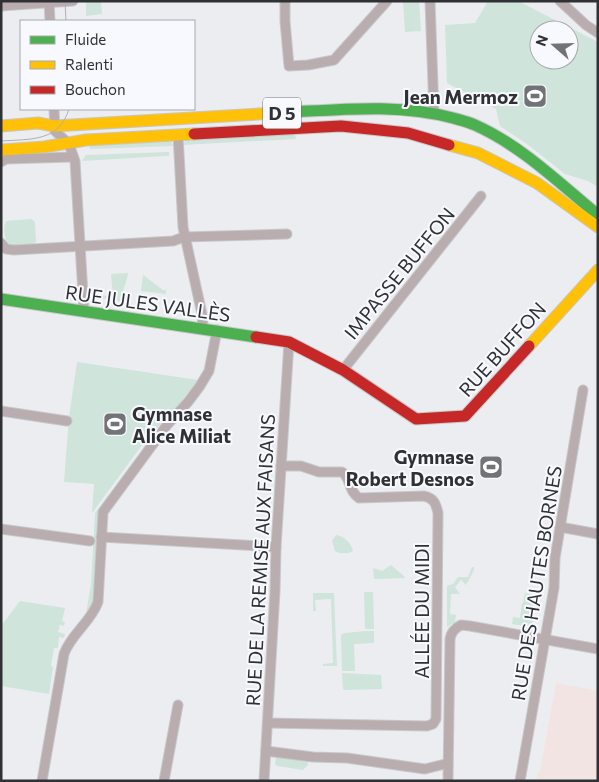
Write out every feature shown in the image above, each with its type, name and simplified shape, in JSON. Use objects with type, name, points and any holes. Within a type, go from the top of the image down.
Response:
[{"type":"main road","name":"D 5","points":[[1,126],[38,123],[54,126],[362,108],[434,113],[474,124],[520,150],[598,215]]},
{"type":"main road","name":"D 5","points":[[1,150],[44,148],[86,140],[281,128],[341,126],[408,133],[478,153],[537,182],[598,227]]},
{"type":"main road","name":"RUE BUFFON","points":[[289,342],[343,370],[416,419],[465,416],[598,270]]},
{"type":"main road","name":"RUE JULES VALLÈS","points":[[1,299],[289,342]]},
{"type":"street","points":[[1,6],[73,1]]},
{"type":"street","points":[[286,1],[285,21],[289,66],[308,65],[334,60],[387,1]]},
{"type":"street","points":[[430,1],[434,113]]},
{"type":"street","points":[[560,1],[586,25],[598,33]]},
{"type":"street","points":[[49,2],[50,20]]},
{"type":"street","points":[[54,110],[55,131],[69,144],[75,161],[84,311]]},
{"type":"street","points":[[178,135],[184,238],[202,314],[203,328]]},
{"type":"street","points":[[1,162],[6,159],[73,156]]},
{"type":"street","name":"IMPASSE BUFFON","points":[[343,370],[481,196]]},
{"type":"street","points":[[1,243],[6,249],[14,250],[173,241],[184,238],[287,234]]},
{"type":"street","points":[[42,781],[64,654],[68,645],[94,612],[98,602],[103,512],[167,425],[188,402],[209,371],[217,330]]},
{"type":"street","name":"RUE DE LA REMISE AUX FAISANS","points":[[264,781],[289,342]]},
{"type":"street","name":"RUE DES HAUTES BORNES","points":[[520,781],[546,640],[554,588],[555,558],[583,390]]},
{"type":"street","points":[[1,411],[67,421]]},
{"type":"street","name":"ALLÉE DU MIDI","points":[[268,723],[427,726],[434,724],[436,718],[438,513],[436,503],[433,499],[424,496],[362,498],[353,494],[346,476],[342,472],[319,472],[301,466],[281,466]]},
{"type":"street","points":[[560,527],[598,534]]},
{"type":"street","points":[[1,529],[90,541]]},
{"type":"street","points":[[101,536],[276,547]]},
{"type":"street","points":[[448,781],[450,639],[453,631],[461,625],[598,648]]},
{"type":"street","points":[[164,781],[178,705]]},
{"type":"street","points":[[266,751],[313,757],[347,758],[425,769],[445,764]]},
{"type":"shaded area","points":[[556,683],[598,691],[598,781],[536,781],[538,772],[540,772]]},
{"type":"green space","points":[[86,1],[101,1],[102,14],[86,16]]},
{"type":"green space","points":[[403,1],[419,1],[421,31],[405,32]]},
{"type":"green space","name":"Jean Mermoz","points":[[488,1],[518,1],[555,20],[529,20],[529,70],[579,70],[579,32],[598,42],[598,187],[588,181],[565,174],[527,144],[500,126],[496,109],[447,83],[445,25],[475,23]]},
{"type":"green space","points":[[295,134],[296,139],[182,145],[186,140]]},
{"type":"green space","points":[[171,142],[174,146],[90,149],[90,144]]},
{"type":"green space","points":[[169,152],[169,156],[82,161],[86,155]]},
{"type":"green space","points":[[31,219],[35,222],[36,242],[22,246],[9,244],[4,233],[6,221]]},
{"type":"green space","points":[[128,273],[122,297],[124,297],[124,302],[100,298],[101,295],[113,297],[111,274]]},
{"type":"green space","points":[[143,275],[163,290],[166,290],[166,294],[141,291]]},
{"type":"green space","name":"Gymnase Alice Miliat","points":[[77,362],[198,380],[145,441],[92,513],[94,484],[64,482],[69,417]]},
{"type":"green space","points":[[154,434],[156,435],[99,512],[95,599],[94,604],[86,614],[91,584],[95,513]]},
{"type":"green space","points":[[336,535],[347,540],[353,551],[339,553],[335,551],[332,541]]},
{"type":"green space","points":[[391,565],[405,578],[374,579],[373,568],[382,571]]},
{"type":"green space","points":[[472,567],[474,567],[474,570],[466,585],[461,580],[455,587],[460,594],[451,594],[450,614],[456,615],[455,622],[447,627],[447,586],[453,584],[458,577],[468,577]]},
{"type":"green space","points":[[364,592],[373,592],[374,629],[365,629]]},
{"type":"green space","points":[[313,593],[334,593],[337,666],[323,666],[323,664],[333,663],[331,599],[315,600],[316,611],[313,611]]},
{"type":"green space","points":[[525,593],[530,594],[536,604],[532,627],[512,624],[513,617],[520,618]]},
{"type":"green space","points":[[20,601],[65,608],[62,621],[65,622],[64,626],[60,625],[58,632],[65,634],[64,638],[59,637],[58,648],[54,648],[49,694],[1,686],[1,626]]},
{"type":"green space","points":[[374,631],[374,643],[354,644],[355,671],[342,671],[341,635]]},
{"type":"green space","points":[[342,673],[381,675],[382,689],[345,690],[343,689]]},
{"type":"green space","points":[[276,756],[308,760],[308,765],[303,770],[277,766],[275,764]]},
{"type":"tram line","points":[[65,1],[66,20]]},
{"type":"tram line","points":[[1,141],[33,139],[51,133],[58,128],[69,110]]},
{"type":"traffic: fast","points":[[293,112],[394,109],[433,114],[470,123],[509,143],[598,215]]},
{"type":"traffic: fast","points":[[1,299],[256,337]]},
{"type":"traffic: slow","points":[[1,126],[38,123],[54,126],[293,112]]},
{"type":"traffic: slow","points":[[1,150],[44,147],[86,140],[194,134]]},
{"type":"traffic: slow","points":[[449,145],[478,153],[537,183],[598,227]]},
{"type":"traffic: slow","points":[[529,346],[598,270]]},
{"type":"traffic: jam","points":[[194,134],[341,126],[408,133],[449,145]]},
{"type":"traffic: jam","points":[[256,337],[289,342],[343,370],[416,419],[465,416],[529,346]]},
{"type":"place","name":"Jean Mermoz","points":[[535,96]]},
{"type":"place","name":"Gymnase Alice Miliat","points":[[115,424]]},
{"type":"place","name":"Gymnase Robert Desnos","points":[[491,467]]}]
